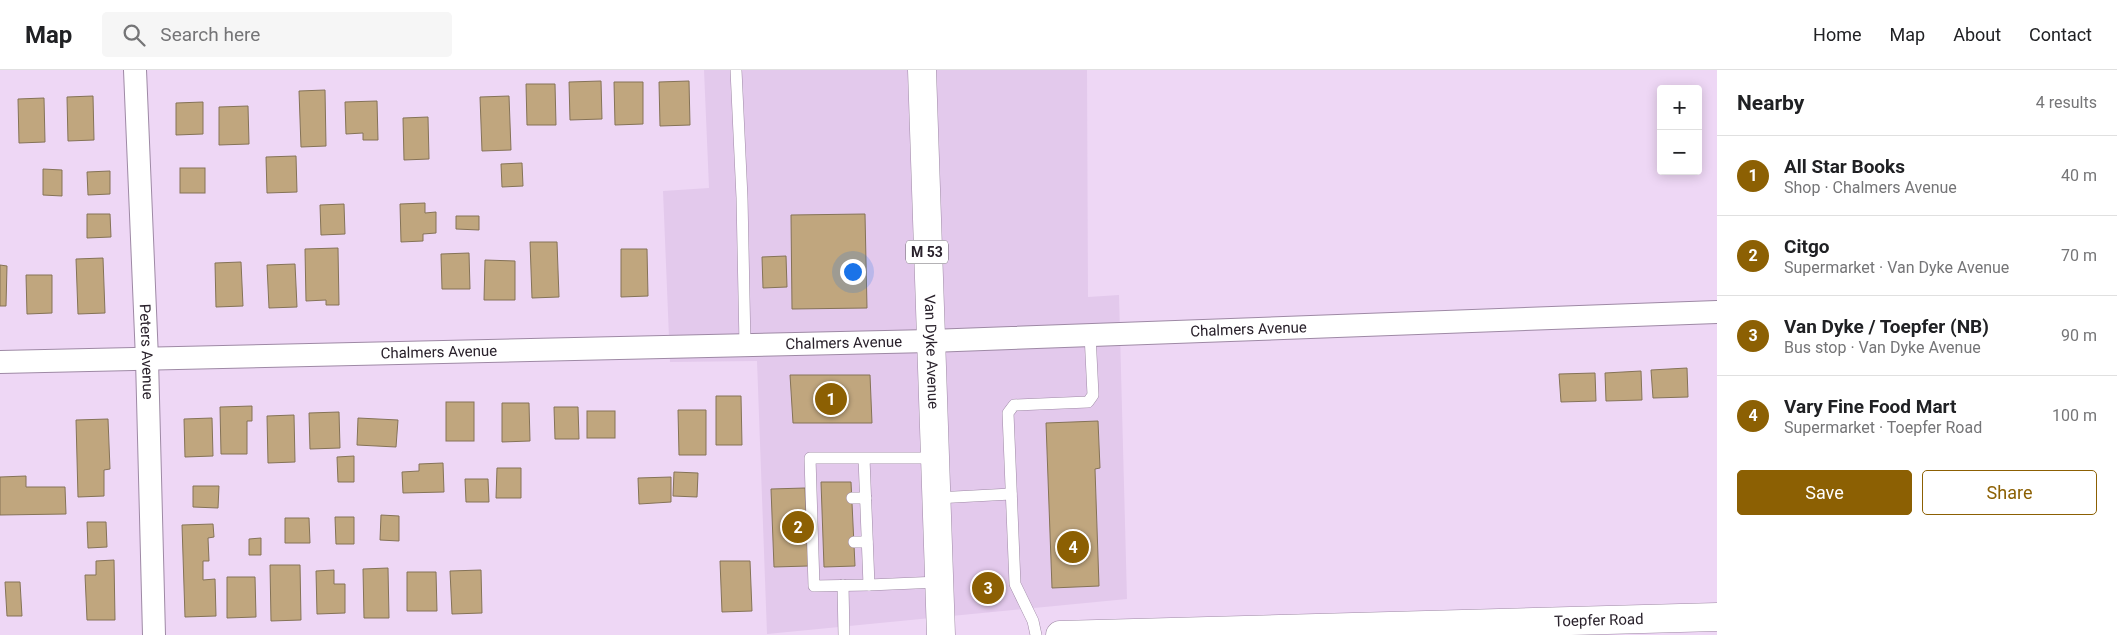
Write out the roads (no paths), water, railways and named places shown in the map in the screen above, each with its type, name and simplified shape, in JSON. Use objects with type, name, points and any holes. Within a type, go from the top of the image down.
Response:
[{"type":"street","name":"Peters Avenue","points":[[135,70],[147,359],[154,635]]},
{"type":"street","name":"Van Dyke Avenue","points":[[922,70],[941,635]]},
{"type":"street","name":"Chalmers Avenue","points":[[0,362],[930,341],[1717,312]]},
{"type":"street","name":"Toepfer Road","points":[[1060,635],[1717,617]]},
{"type":"lane","points":[[736,70],[742,198],[745,345]]},
{"type":"lane","points":[[1036,635],[1033,621],[1015,584],[1008,413],[1014,405],[1088,402],[1093,395],[1090,334]]},
{"type":"lane","points":[[934,458],[810,458],[816,501],[818,543],[814,586],[939,582]]},
{"type":"lane","points":[[864,458],[869,585]]},
{"type":"lane","points":[[936,498],[1011,494]]},
{"type":"lane","points":[[852,498],[866,498]]},
{"type":"lane","points":[[854,542],[867,542]]},
{"type":"lane","points":[[843,585],[844,635]]},
{"type":"place","name":"All Star Books","points":[[831,399]]},
{"type":"place","name":"Citgo","points":[[798,527]]},
{"type":"place","name":"Vary Fine Food Mart","points":[[1073,547]]},
{"type":"place","name":"Van Dyke / Toepfer (NB)","points":[[988,588]]}]
